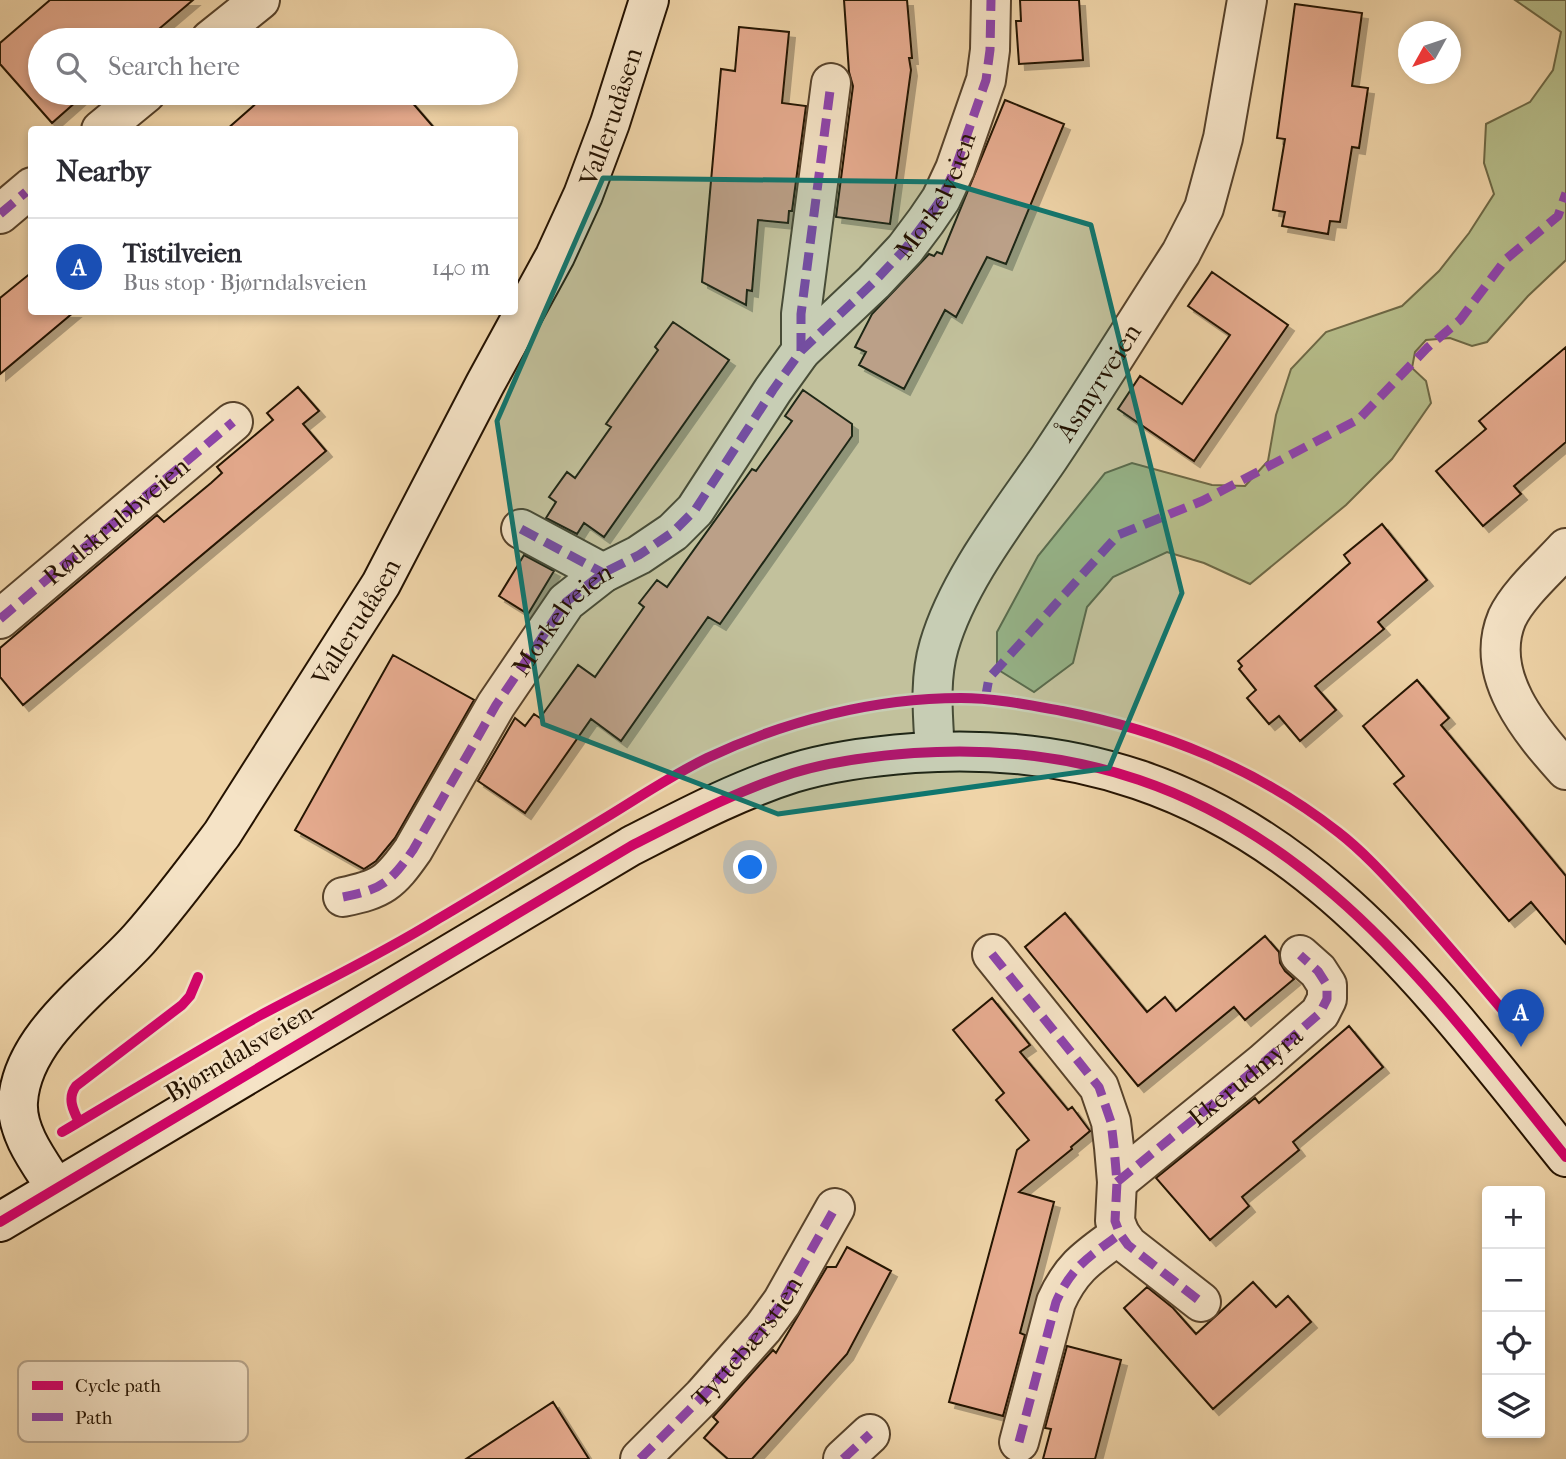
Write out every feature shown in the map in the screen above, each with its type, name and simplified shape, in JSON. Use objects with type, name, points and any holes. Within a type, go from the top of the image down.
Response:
[{"type":"street","points":[[225,28],[260,0]]},
{"type":"street","name":"Vallerudåsen","points":[[56,1188],[32,1150],[21,1125],[17,1105],[20,1085],[32,1053],[56,1022],[139,939],[222,834],[381,584],[555,256],[583,195],[610,123],[649,0]]},
{"type":"street","name":"Morkelveien","points":[[342,897],[377,888],[399,870],[496,705],[566,602],[604,573],[639,555],[673,532],[695,510],[773,390],[802,351],[905,249],[941,199],[955,169],[986,80],[990,50],[991,0]]},
{"type":"street","name":"Åsmyrveien","points":[[935,751],[933,677],[939,646],[955,607],[1001,529],[1181,253],[1204,208],[1223,138],[1247,0]]},
{"type":"street","points":[[802,351],[801,314],[831,83]]},
{"type":"street","points":[[106,126],[131,105]]},
{"type":"street","points":[[0,214],[28,190]]},
{"type":"street","name":"Rødskrubbveien","points":[[0,618],[233,422]]},
{"type":"street","points":[[521,529],[604,573]]},
{"type":"street","points":[[1566,548],[1507,618],[1502,649],[1513,701],[1526,722],[1566,770]]},
{"type":"street","name":"Bjørndalsveien","points":[[0,1222],[631,846],[690,815],[728,797],[796,772],[866,757],[935,751],[1024,754],[1124,774],[1181,795],[1251,833],[1317,881],[1369,928],[1436,1001],[1566,1157]]},
{"type":"street","points":[[992,954],[1099,1087],[1111,1122],[1117,1182],[1115,1221],[1120,1234],[1128,1245],[1202,1302]]},
{"type":"street","name":"Ekerudmyra","points":[[1117,1182],[1320,1013],[1327,999],[1326,985],[1318,971],[1300,955]]},
{"type":"street","name":"Tyttebærstien","points":[[640,1459],[703,1396],[763,1328],[782,1303],[835,1208]]},
{"type":"street","points":[[1019,1441],[1056,1301],[1065,1282],[1074,1269],[1120,1234]]},
{"type":"highlighted area","points":[[603,178],[946,182],[1091,225],[1182,593],[1109,768],[778,814],[543,724],[497,421]]},
{"type":"green space","points":[[1515,0],[1566,0],[1566,260],[1528,296],[1487,342],[1472,346],[1450,338],[1426,340],[1415,352],[1412,368],[1426,381],[1431,403],[1392,459],[1346,505],[1250,584],[1204,563],[1167,552],[1113,577],[1087,607],[1073,663],[1034,692],[997,669],[997,632],[1038,556],[1105,473],[1132,463],[1212,485],[1245,486],[1268,461],[1276,415],[1291,369],[1326,332],[1402,306],[1439,271],[1469,233],[1494,194],[1484,163],[1486,124],[1530,102],[1553,70],[1561,32]]},
{"type":"building","points":[[50,0],[193,0],[160,28],[28,28],[28,96],[0,64],[0,43]]},
{"type":"building","points":[[844,0],[907,0],[912,58],[909,58],[911,70],[890,224],[836,217],[853,86],[849,72]]},
{"type":"building","points":[[1020,0],[1079,0],[1083,60],[1019,64],[1016,21],[1021,21]]},
{"type":"building","points":[[1295,4],[1362,13],[1352,86],[1368,88],[1359,148],[1352,147],[1340,222],[1330,221],[1328,234],[1282,226],[1285,212],[1273,210],[1285,139],[1277,138]]},
{"type":"building","points":[[739,27],[789,32],[782,103],[806,106],[792,211],[789,211],[788,223],[758,220],[752,291],[747,290],[746,305],[702,282],[721,69],[735,71]]},
{"type":"building","points":[[1005,100],[1064,124],[1006,264],[987,257],[956,317],[945,310],[904,389],[859,365],[866,352],[855,347],[872,314],[929,254],[942,254]]},
{"type":"building","points":[[36,105],[72,105],[52,123]]},
{"type":"building","points":[[254,105],[414,105],[433,126],[231,126]]},
{"type":"building","points":[[1212,272],[1288,325],[1194,461],[1118,409],[1140,376],[1182,404],[1230,335],[1188,306]]},
{"type":"building","points":[[28,275],[28,315],[70,315],[0,374],[0,298]]},
{"type":"building","points":[[673,322],[729,360],[604,537],[584,523],[577,534],[546,518],[556,502],[549,497],[567,472],[575,478],[611,427],[606,424],[658,350],[655,347]]},
{"type":"building","points":[[1566,347],[1566,442],[1514,486],[1521,494],[1483,526],[1436,471],[1486,429],[1479,421]]},
{"type":"building","points":[[298,387],[319,411],[303,424],[326,451],[23,705],[0,677],[0,648],[157,515],[164,522],[211,483],[222,473],[217,467],[273,420],[267,413]]},
{"type":"building","points":[[803,390],[852,424],[852,436],[720,624],[708,617],[621,741],[591,719],[525,813],[478,781],[515,718],[525,726],[534,714],[540,718],[578,665],[595,677],[644,607],[639,603],[657,580],[667,587],[752,469],[756,471],[792,421],[785,416]]},
{"type":"building","points":[[1382,524],[1427,580],[1378,622],[1384,629],[1315,686],[1336,710],[1300,741],[1279,716],[1269,724],[1247,698],[1256,690],[1239,669],[1242,666],[1238,661],[1350,563],[1344,555]]},
{"type":"building","points":[[524,555],[554,571],[528,614],[499,596]]},
{"type":"building","points":[[393,655],[474,700],[395,838],[376,861],[364,869],[295,830]]},
{"type":"building","points":[[1417,680],[1449,718],[1441,725],[1566,876],[1566,944],[1531,902],[1509,921],[1394,784],[1404,776],[1363,726]]},
{"type":"building","points":[[1065,913],[1147,1012],[1165,997],[1176,1011],[1265,936],[1279,952],[1280,963],[1285,971],[1294,979],[1245,1020],[1234,1007],[1138,1086],[1025,947]]},
{"type":"building","points":[[992,998],[1030,1045],[1020,1052],[1068,1110],[1072,1107],[1090,1131],[1019,1192],[1054,1202],[1020,1333],[1025,1335],[1003,1416],[949,1402],[1017,1150],[1029,1140],[996,1100],[1004,1093],[953,1030]]},
{"type":"building","points":[[1349,1026],[1383,1067],[1293,1142],[1299,1150],[1242,1197],[1249,1206],[1210,1240],[1156,1178],[1255,1098],[1259,1103]]},
{"type":"building","points":[[847,1247],[891,1271],[847,1354],[752,1459],[728,1459],[704,1438],[718,1422],[713,1417],[773,1350],[776,1353],[827,1267],[836,1267]]},
{"type":"building","points":[[1253,1282],[1276,1307],[1288,1296],[1311,1322],[1213,1409],[1124,1308],[1147,1287],[1173,1308],[1196,1334]]},
{"type":"building","points":[[1067,1346],[1121,1360],[1095,1459],[1043,1459],[1051,1429],[1045,1428]]},
{"type":"building","points":[[553,1402],[589,1459],[466,1459],[516,1426]]},
{"type":"marked path","points":[[343,897],[376,887],[398,870],[413,850],[496,705],[566,602],[603,573],[639,555],[673,532],[695,510],[801,351],[874,282],[905,249],[926,221],[941,199],[955,169],[986,80],[990,50],[991,0]]},
{"type":"marked path","points":[[801,351],[801,314],[831,83]]},
{"type":"marked path","points":[[0,214],[26,192]]},
{"type":"marked path","points":[[985,700],[989,678],[1118,535],[1202,501],[1359,419],[1427,348],[1460,320],[1506,259],[1558,216],[1566,193]]},
{"type":"marked path","points":[[0,619],[233,422]]},
{"type":"marked path","points":[[521,529],[603,573]]},
{"type":"marked path","points":[[992,954],[1099,1087],[1111,1122],[1117,1182],[1115,1221],[1120,1234],[1128,1245],[1201,1302]]},
{"type":"marked path","points":[[1117,1182],[1320,1013],[1327,999],[1327,985],[1318,971],[1300,955]]},
{"type":"marked path","points":[[640,1459],[703,1396],[763,1328],[782,1302],[835,1208]]},
{"type":"marked path","points":[[1019,1442],[1056,1302],[1075,1270],[1120,1234]]},
{"type":"marked path","points":[[843,1459],[870,1434]]},
{"type":"cycle path","points":[[62,1132],[259,1016],[416,932],[707,758],[767,733],[831,714],[928,699],[974,698],[1099,719],[1172,741],[1242,771],[1275,789],[1307,809],[1367,857],[1521,1032]]},
{"type":"cycle path","points":[[0,1222],[631,846],[731,797],[793,773],[853,760],[914,753],[974,752],[1031,756],[1086,765],[1139,780],[1190,800],[1239,826],[1287,858],[1334,895],[1397,955],[1456,1021],[1566,1157]]},
{"type":"cycle path","points":[[79,1122],[71,1100],[76,1086],[182,1005],[190,996],[198,977]]},
{"type":"place","name":"Tistilveien","points":[[1521,1047]]}]
